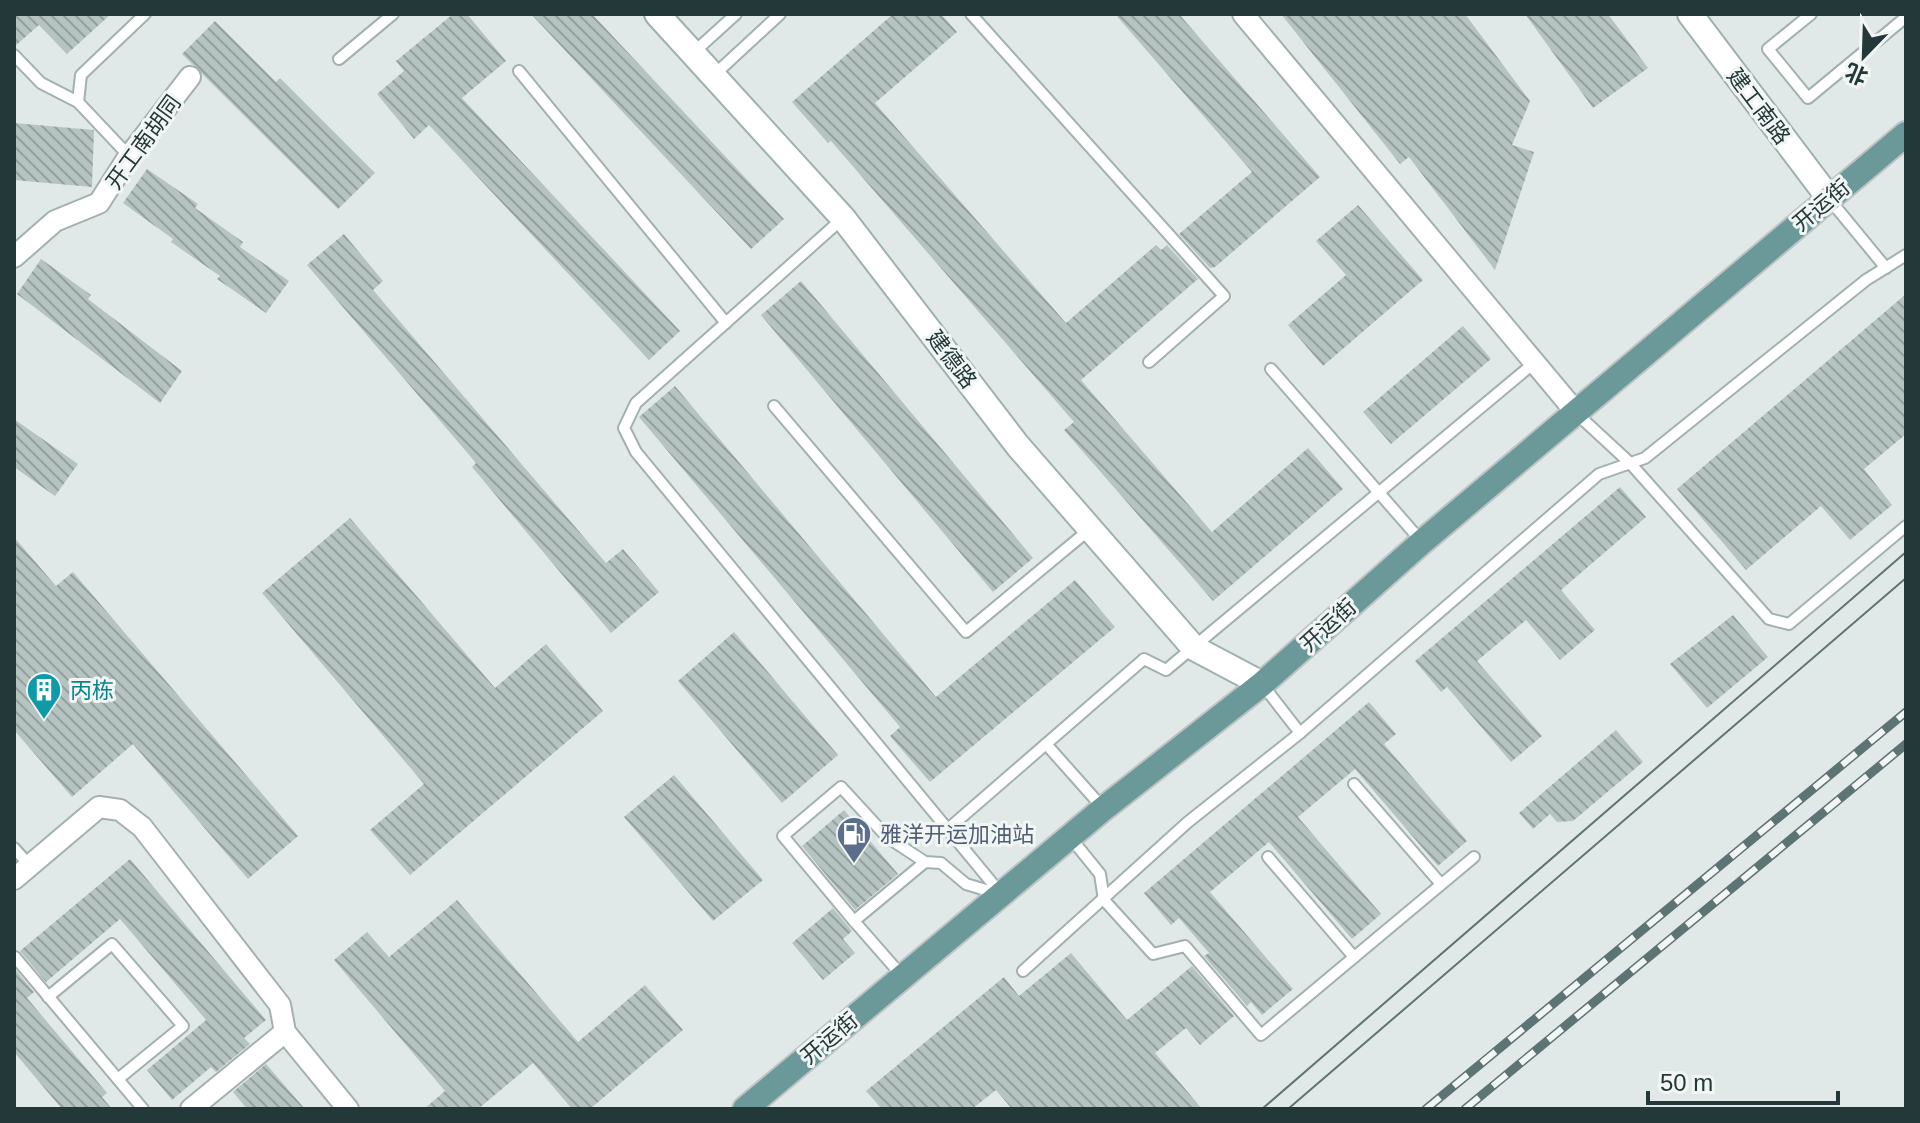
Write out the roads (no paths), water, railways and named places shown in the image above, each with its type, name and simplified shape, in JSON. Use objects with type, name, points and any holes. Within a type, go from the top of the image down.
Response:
[{"type":"main road","name":"开运街","points":[[745,1109],[1103,809],[1262,684],[1575,411],[1906,134]]},
{"type":"street","name":"建德路","points":[[657,14],[843,218],[1018,446],[1194,648],[1262,684]]},
{"type":"street","points":[[1243,14],[1575,411]]},
{"type":"street","name":"建工南路","points":[[1690,14],[1829,198]]},
{"type":"street","name":"开工南胡同","points":[[14,257],[55,221],[99,203],[129,156],[190,77]]},
{"type":"street","points":[[22,873],[99,807],[120,810],[142,827],[280,1005],[285,1032],[348,1109]]},
{"type":"street","points":[[191,1109],[285,1032]]},
{"type":"lane","points":[[78,102],[81,75],[145,14]]},
{"type":"lane","points":[[339,59],[393,14]]},
{"type":"lane","points":[[693,53],[736,14]]},
{"type":"lane","points":[[713,76],[780,14]]},
{"type":"lane","points":[[971,14],[1224,296],[1149,362]]},
{"type":"lane","points":[[1811,14],[1768,49],[1808,98],[1906,17]]},
{"type":"lane","points":[[14,55],[41,83],[78,102],[129,156]]},
{"type":"lane","points":[[519,71],[726,323]]},
{"type":"lane","points":[[1829,198],[1886,268]]},
{"type":"lane","points":[[843,218],[636,403],[624,428],[636,452],[1002,895]]},
{"type":"lane","points":[[1023,971],[1188,822],[1300,733],[1599,474],[1645,458],[1906,255]]},
{"type":"lane","points":[[948,829],[1144,659],[1166,670],[1194,648],[1534,363]]},
{"type":"lane","points":[[1271,369],[1422,542]]},
{"type":"lane","points":[[774,406],[966,632],[1090,529]]},
{"type":"lane","points":[[1575,411],[1630,463],[1769,619],[1789,624],[1906,526]]},
{"type":"lane","points":[[1262,684],[1300,733]]},
{"type":"lane","points":[[1046,744],[1103,809]]},
{"type":"lane","points":[[1354,784],[1441,884]]},
{"type":"lane","points":[[903,977],[783,836],[841,787],[887,837],[925,862],[941,863],[966,884],[1002,895]]},
{"type":"lane","points":[[1070,837],[1100,874],[1104,900],[1153,954],[1185,946],[1261,1035],[1474,857]]},
{"type":"lane","points":[[14,848],[22,873]]},
{"type":"lane","points":[[1268,857],[1354,957]]},
{"type":"lane","points":[[854,921],[925,862]]},
{"type":"lane","points":[[48,997],[112,944],[183,1026],[118,1079]]},
{"type":"lane","points":[[15,957],[143,1109]]},
{"type":"tram line","points":[[1262,1109],[1906,552]]},
{"type":"tram line","points":[[1288,1109],[1906,578]]},
{"type":"railway","points":[[1426,1109],[1906,712]]},
{"type":"railway","points":[[1465,1109],[1906,744]]},
{"type":"place","name":"丙栋","points":[[44,721]]},
{"type":"place","name":"雅洋开运加油站","points":[[854,865]]}]
